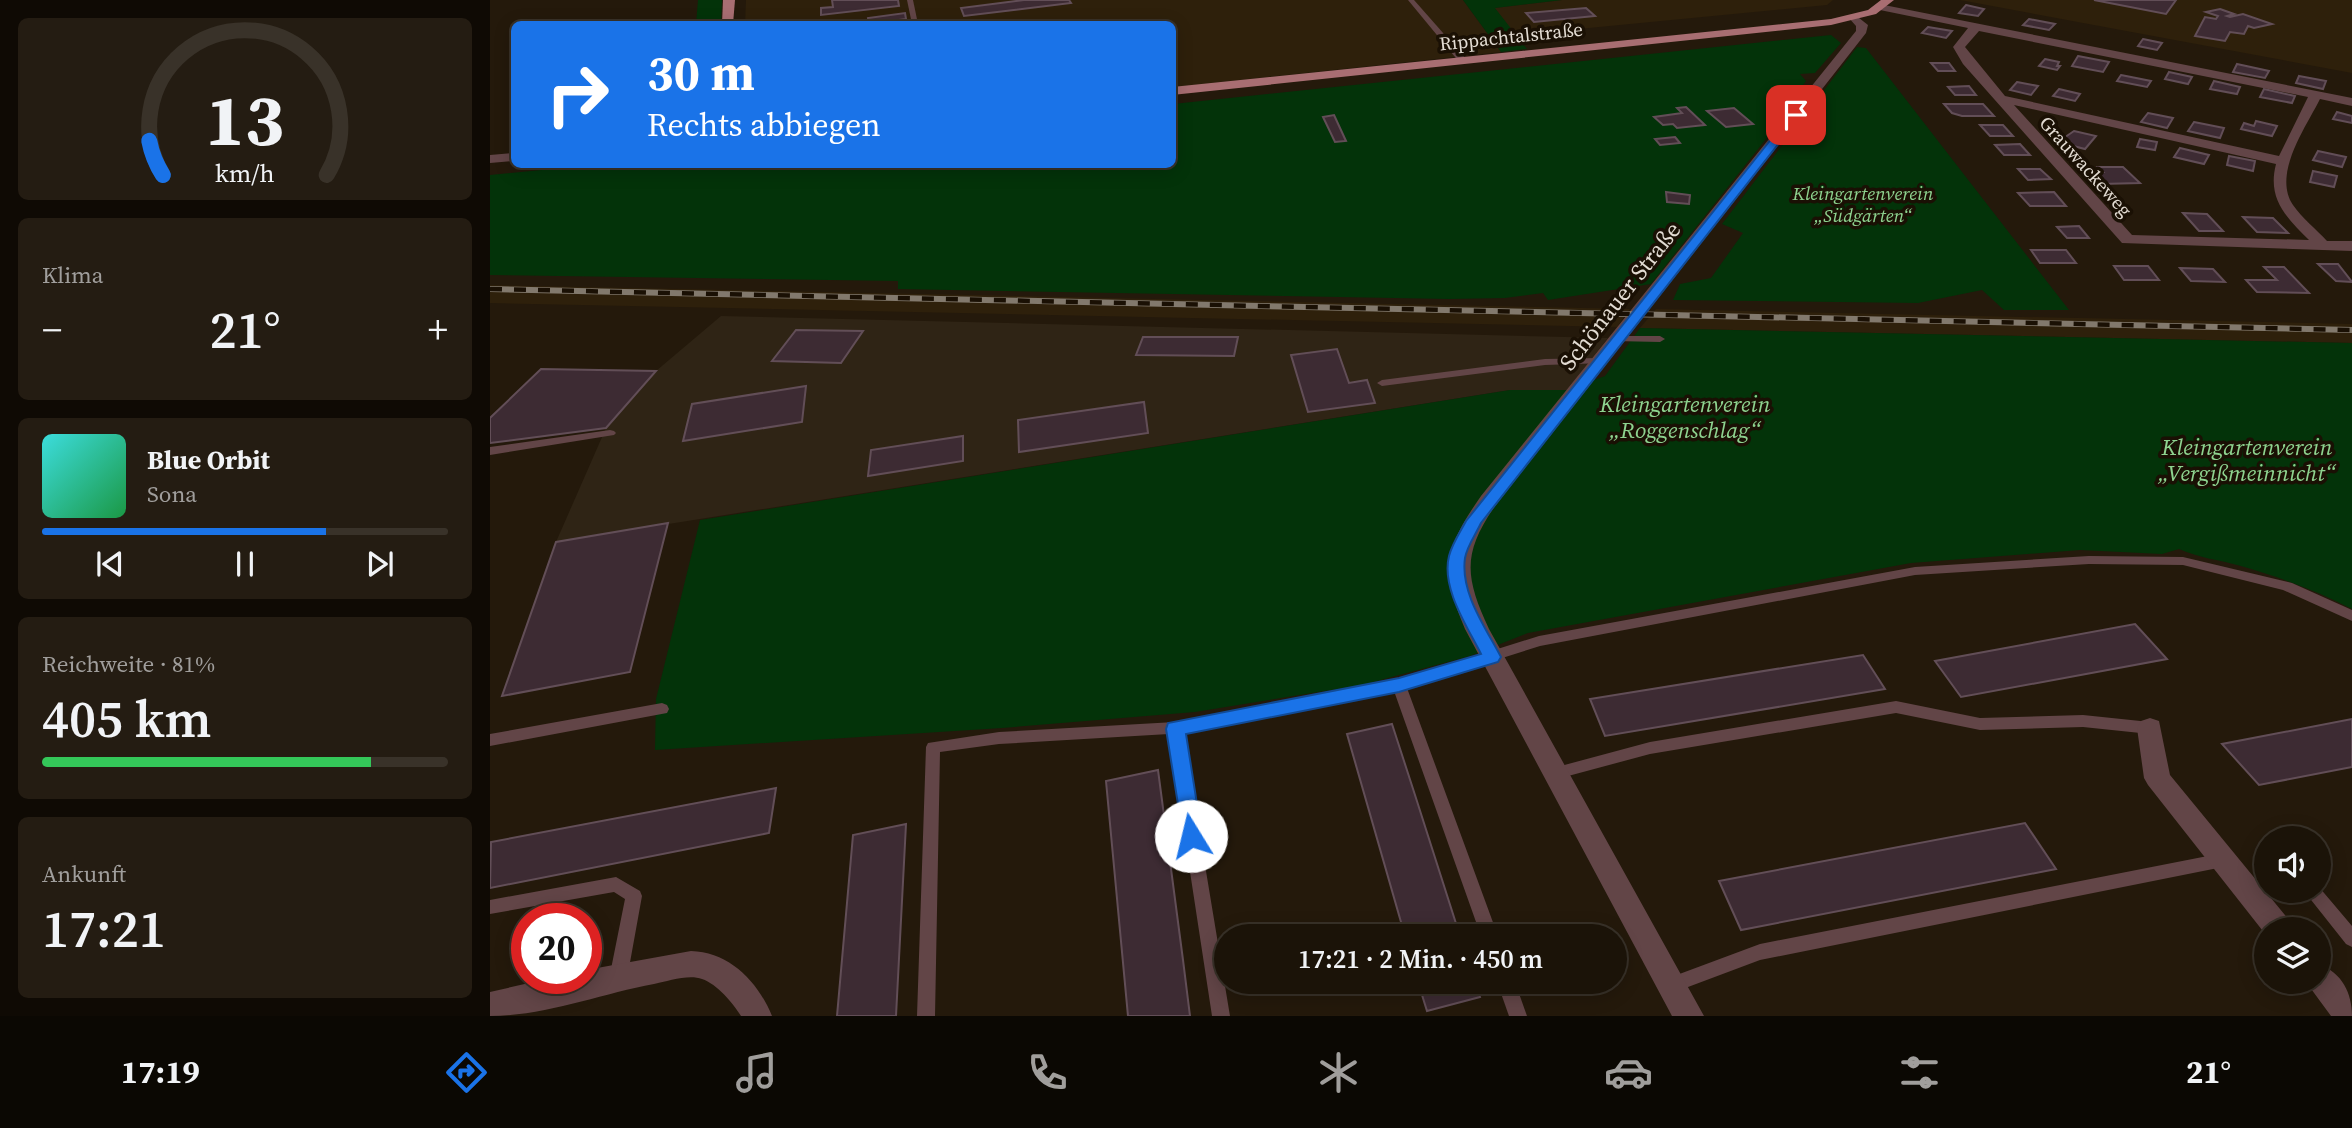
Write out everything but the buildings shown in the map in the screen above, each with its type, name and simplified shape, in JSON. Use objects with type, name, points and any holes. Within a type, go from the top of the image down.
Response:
[{"type":"main road","points":[[728,21],[729,0]]},
{"type":"main road","points":[[1854,18],[1883,4]]},
{"type":"main road","name":"Rippachtalstraße","points":[[1176,91],[1854,18]]},
{"type":"street","points":[[1883,4],[1975,28],[2352,102]]},
{"type":"street","name":"Schönauer Straße","points":[[1689,1016],[1463,600],[1456,575],[1457,556],[1474,521],[1862,32],[1862,24],[1854,18]]},
{"type":"street","name":"Grauwackeweg","points":[[1975,28],[1959,47],[1967,61],[2128,240],[2352,246]]},
{"type":"street","points":[[2316,95],[2283,161],[2283,202],[2323,246]]},
{"type":"street","name":"Grauwackeweg","points":[[1998,98],[2283,161]]},
{"type":"street","points":[[490,159],[511,157]]},
{"type":"street","points":[[2150,728],[2157,778],[2269,917]]},
{"type":"street","points":[[490,1007],[671,965],[705,965],[747,995],[757,1016]]},
{"type":"street","points":[[2331,993],[2350,1016]]},
{"type":"lane","points":[[909,0],[914,21]]},
{"type":"lane","points":[[1411,0],[1463,61]]},
{"type":"lane","points":[[1618,338],[1660,339]]},
{"type":"lane","points":[[1382,383],[1545,362],[1601,360]]},
{"type":"lane","points":[[490,451],[610,433]]},
{"type":"lane","points":[[926,1016],[933,747],[999,738],[1175,729],[1399,685],[1539,641],[1915,571],[2090,560],[2183,561],[2287,586],[2352,616]]},
{"type":"lane","points":[[1399,685],[1486,924]]},
{"type":"lane","points":[[1557,772],[1650,748],[1896,708],[1980,724],[2082,721],[2150,728]]},
{"type":"lane","points":[[490,740],[662,709]]},
{"type":"lane","points":[[1175,729],[1221,1016]]},
{"type":"lane","points":[[1672,985],[1760,952],[2223,860]]},
{"type":"lane","points":[[490,907],[616,884],[634,896],[618,979]]},
{"type":"lane","points":[[2322,903],[2352,939]]},
{"type":"lane","points":[[1510,994],[1518,1016]]},
{"type":"shaded area","points":[[746,0],[1463,0],[1501,52],[1176,87],[1176,21],[745,21]]},
{"type":"shaded area","points":[[1562,0],[1833,0],[1827,5],[1515,35],[1494,8]]},
{"type":"shaded area","points":[[1960,0],[2352,0],[2352,73]]},
{"type":"shaded area","points":[[490,285],[1630,309],[1617,327],[490,303]]},
{"type":"shaded area","points":[[1656,309],[2352,324],[2352,343],[1640,328]]},
{"type":"shaded area","points":[[721,316],[1608,338],[1567,390],[1510,390],[556,542],[606,428],[656,371]]},
{"type":"green space","points":[[698,0],[722,0],[721,21],[696,21]]},
{"type":"green space","points":[[1463,0],[1562,0],[1495,8],[1527,49],[1501,52]]},
{"type":"green space","points":[[1831,35],[1841,43],[1815,73],[1800,74],[1806,81],[1766,139],[1651,284],[1548,300],[1543,293],[1505,298],[1449,299],[898,289],[898,281],[490,275],[490,175],[562,168],[1176,168],[1176,104]]},
{"type":"green space","name":"Kleingartenverein „Südgärten“","points":[[1857,47],[1866,48],[2069,310],[2004,310],[1982,290],[1918,303],[1673,300],[1680,284],[1711,278],[1743,233],[1722,224]]},
{"type":"green space","points":[[1640,328],[2352,343],[2352,609],[2284,580],[2179,549],[2162,554],[2080,550],[1911,563],[1528,633],[1470,656],[1362,685],[1195,712],[1002,728],[655,750],[656,699],[700,520],[1510,390],[1567,390],[1605,376]]},
{"type":"railway","points":[[490,289],[2352,330]]},
{"type":"route","points":[[1191,836],[1175,729],[1399,685],[1492,657],[1463,600],[1456,575],[1457,556],[1464,538],[1517,465],[1796,115]]},
{"type":"park label","name":"Kleingartenverein „Roggenschlag“","points":[[1685,417]]},
{"type":"park label","name":"Kleingartenverein „Vergißmeinnicht“","points":[[2247,460]]}]
